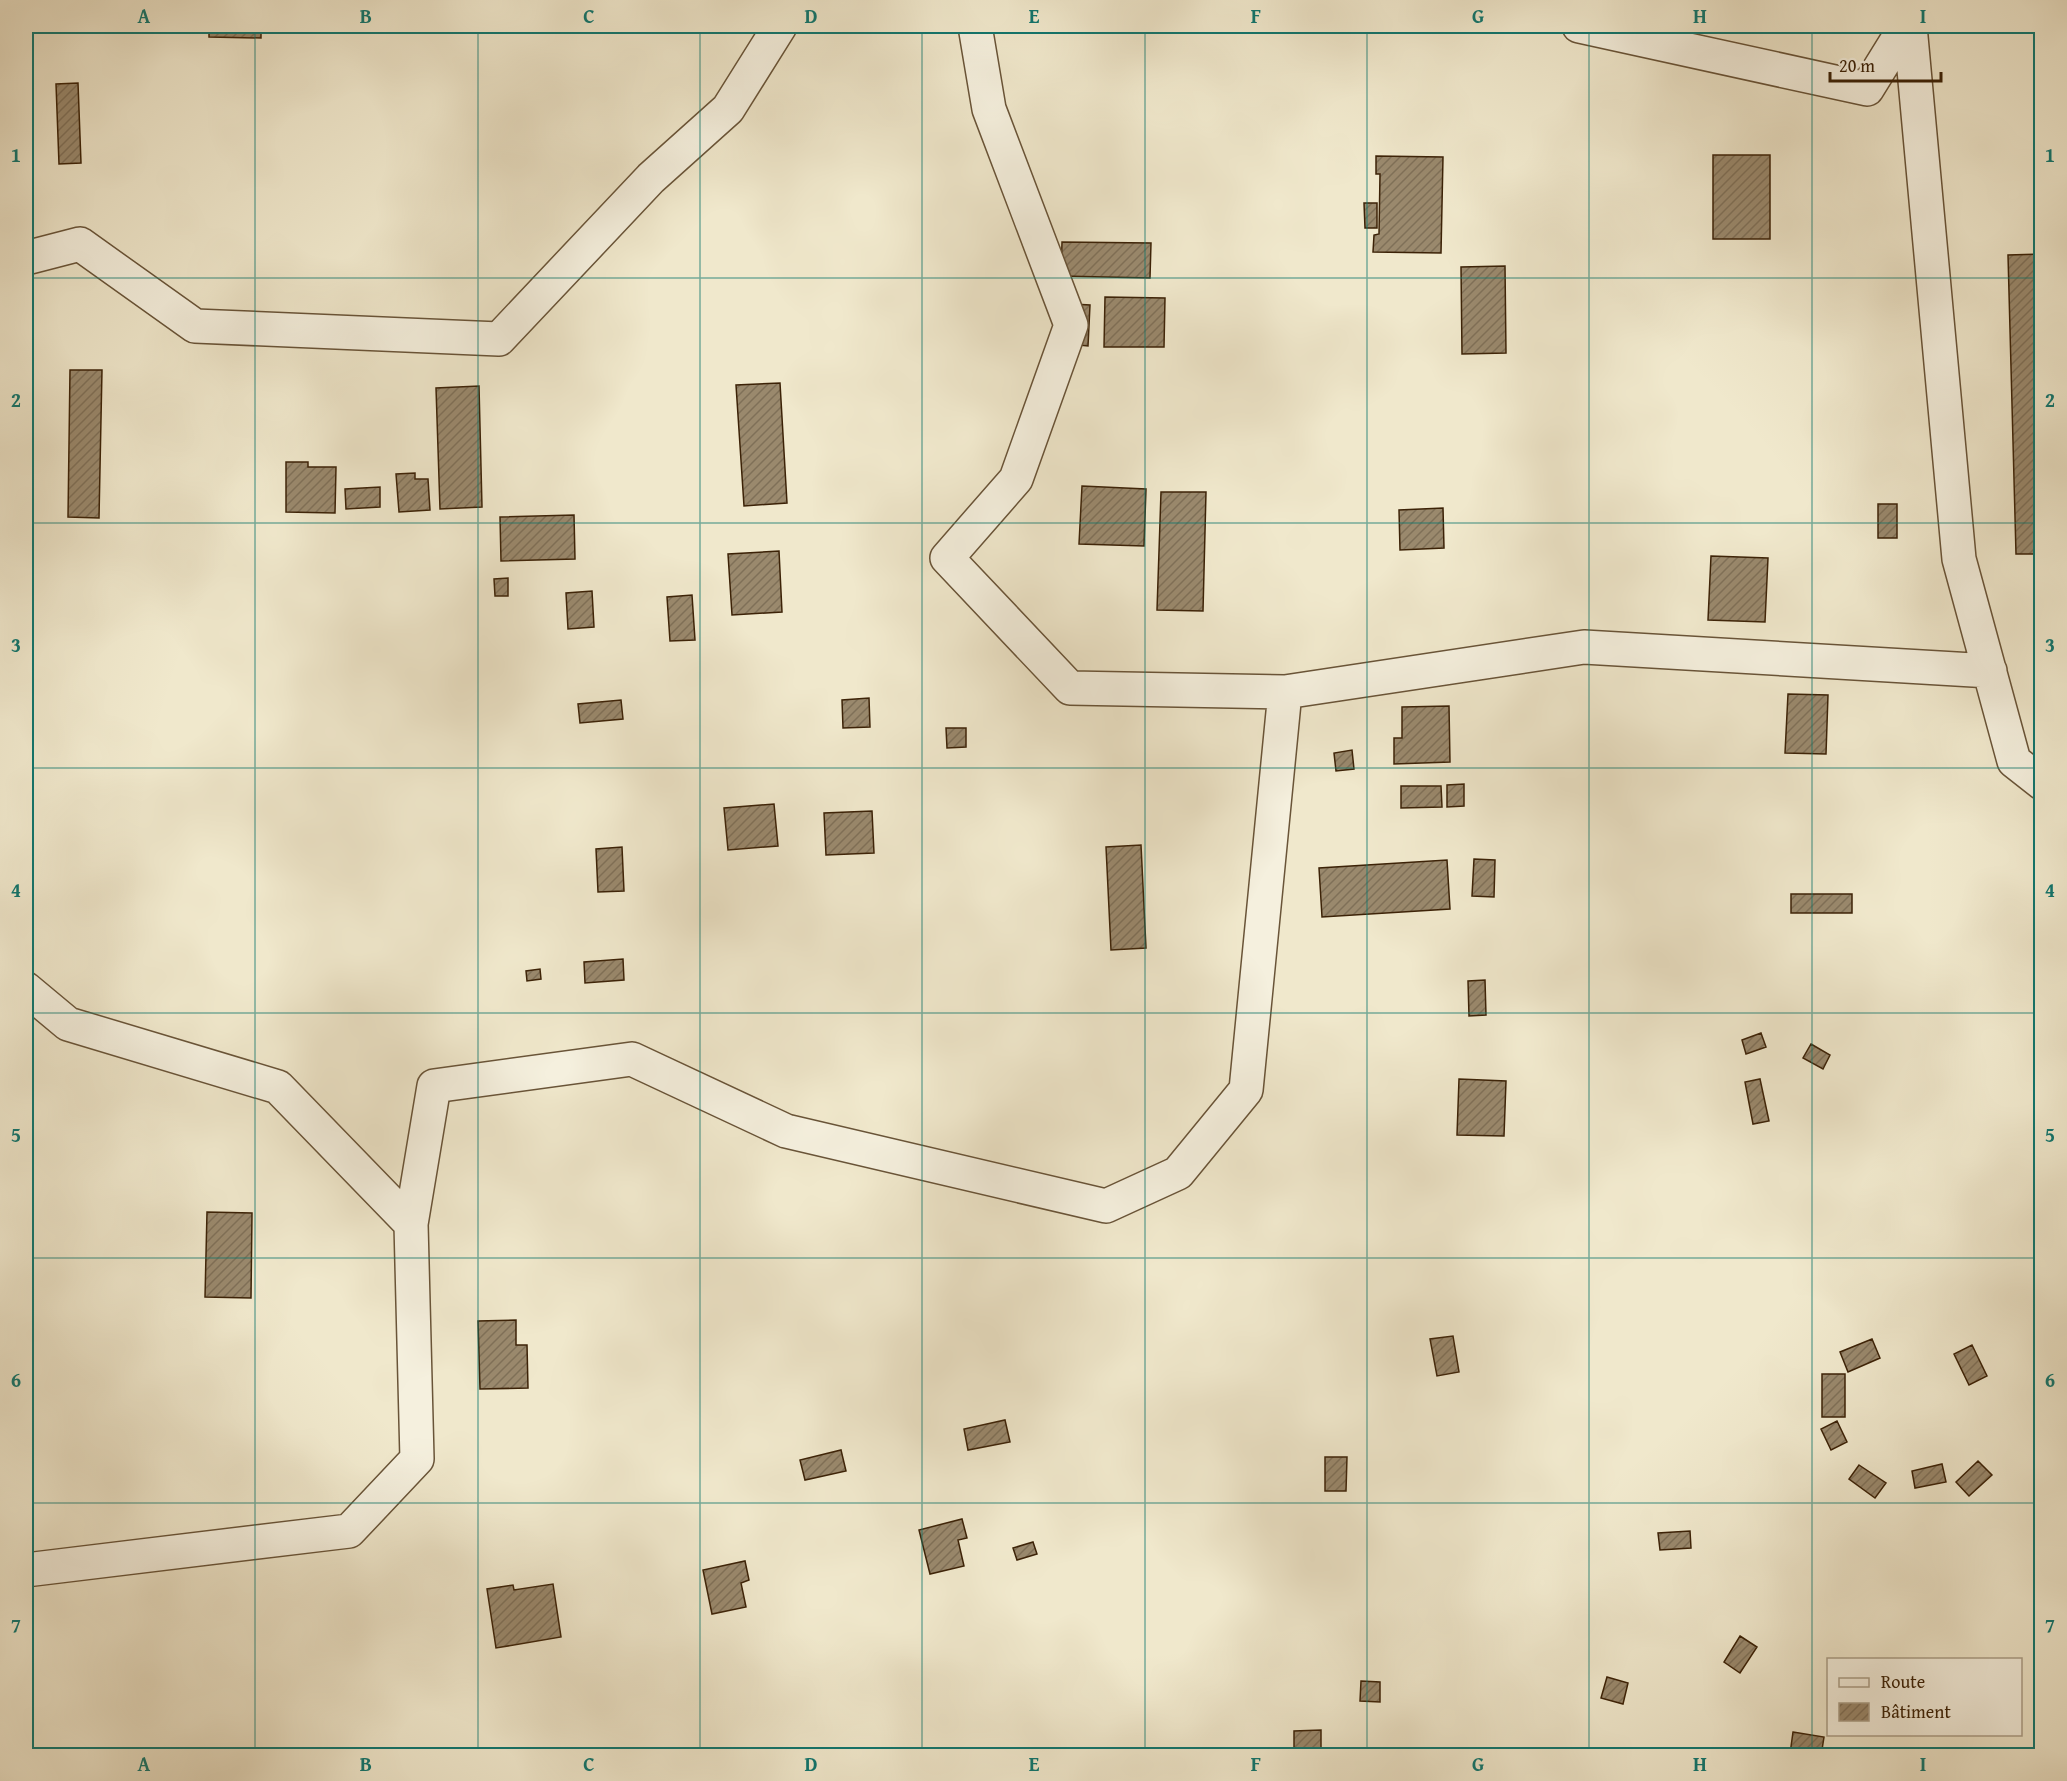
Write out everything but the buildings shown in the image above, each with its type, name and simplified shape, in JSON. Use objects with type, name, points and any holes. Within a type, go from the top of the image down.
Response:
[{"type":"street","points":[[26,258],[80,244],[195,326],[499,339],[651,178],[728,109],[780,26]]},
{"type":"street","points":[[975,26],[989,109],[1071,325],[1016,479],[947,558],[1070,688],[1285,692],[1584,647],[1990,671]]},
{"type":"street","points":[[1579,26],[1866,89],[1908,26]]},
{"type":"street","points":[[1908,26],[1959,559],[2014,761],[2042,783]]},
{"type":"street","points":[[26,1570],[349,1531],[417,1459],[411,1224],[434,1086],[632,1059],[786,1131],[1106,1206],[1178,1173],[1246,1090],[1285,692]]},
{"type":"street","points":[[26,989],[68,1024],[278,1087],[411,1224]]}]
